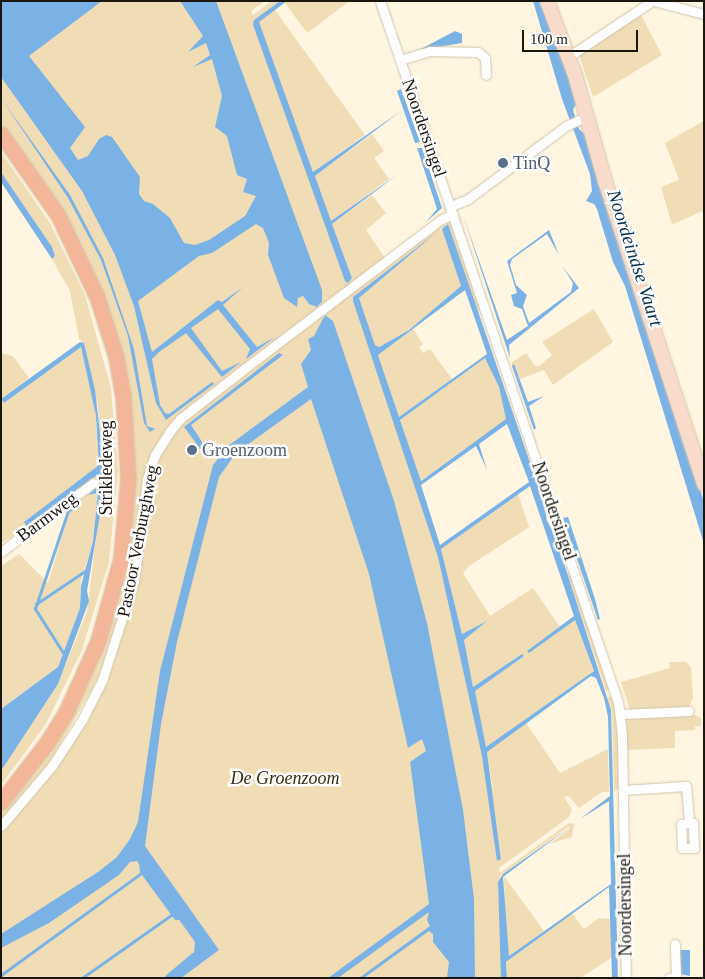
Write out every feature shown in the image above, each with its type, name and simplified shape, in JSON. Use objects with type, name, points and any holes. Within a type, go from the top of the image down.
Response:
[{"type":"main road","name":"Strikledeweg","points":[[1,134],[58,214],[97,297],[116,357],[123,395],[128,478],[121,558],[98,641],[66,712],[45,745],[1,802]]},
{"type":"main road","name":"Strikledeweg","points":[[1,149],[49,217],[89,300],[113,396],[119,440],[120,479],[111,555],[102,601],[88,640],[58,708],[1,789]]},
{"type":"street","name":"Noordersingel","points":[[380,1],[613,682],[621,714],[626,978]]},
{"type":"street","points":[[547,1],[571,55],[578,120],[618,223],[703,477]]},
{"type":"street","points":[[571,55],[653,1],[704,14]]},
{"type":"street","name":"Noordersingel","points":[[400,60],[430,51],[478,52],[485,58],[486,74]]},
{"type":"street","name":"Pastoor Verburghweg","points":[[1,826],[52,766],[102,681],[134,581],[147,479],[155,455],[170,431],[180,419],[452,210],[578,120]]},
{"type":"street","name":"Barmweg","points":[[1,552],[93,482]]},
{"type":"street","points":[[621,714],[689,711]]},
{"type":"street","points":[[623,790],[686,786],[689,823]]},
{"type":"street","points":[[669,978],[676,977],[675,944]]},
{"type":"green space","name":"De Groenzoom","points":[[1,1],[265,1],[251,11],[253,15],[272,1],[280,1],[254,20],[348,282],[352,278],[332,224],[372,195],[386,213],[366,230],[385,258],[436,227],[449,221],[452,223],[480,310],[477,315],[447,224],[443,229],[461,286],[410,329],[379,347],[375,345],[359,298],[435,234],[353,298],[427,508],[462,646],[494,797],[487,752],[526,723],[560,773],[608,749],[609,792],[602,792],[579,808],[569,796],[564,797],[572,810],[569,817],[499,868],[500,873],[569,823],[574,824],[572,837],[549,844],[569,829],[569,826],[500,876],[503,978],[1,978],[1,831],[47,778],[110,667],[134,591],[133,567],[107,655],[94,686],[50,762],[1,822],[1,805],[77,694],[130,498],[106,316],[1,127]]},
{"type":"green space","points":[[287,1],[350,1],[307,33],[285,3]]},
{"type":"green space","points":[[275,10],[365,135],[313,172],[258,22]]},
{"type":"green space","points":[[641,15],[662,55],[593,97],[579,55]]},
{"type":"green space","points":[[704,121],[704,215],[702,211],[672,225],[661,187],[679,180],[665,143]]},
{"type":"green space","points":[[372,134],[384,151],[374,158],[389,179],[331,222],[315,176]]},
{"type":"green space","points":[[1,152],[50,223],[85,295],[111,388],[118,471],[109,562],[82,650],[46,724],[1,785],[1,771],[58,684],[87,611],[103,482],[98,407],[83,342],[79,339],[70,291],[52,259],[55,256],[52,247],[1,172]]},
{"type":"green space","points":[[594,309],[613,342],[553,385],[544,370],[520,379],[511,363],[526,353],[535,366],[539,366],[552,355],[542,342]]},
{"type":"green space","points":[[413,329],[423,344],[419,347],[423,353],[430,349],[452,379],[399,418],[378,355]]},
{"type":"green space","points":[[79,346],[82,349],[95,407],[99,465],[24,522],[27,526],[99,471],[99,485],[88,495],[98,493],[93,541],[81,581],[80,608],[58,667],[1,709],[1,566],[19,554],[48,583],[69,512],[60,511],[1,543],[1,400],[5,403]]},
{"type":"green space","points":[[1,353],[13,356],[29,378],[1,399]]},
{"type":"green space","points":[[485,358],[488,360],[499,388],[507,419],[420,481],[400,420]]},
{"type":"green space","points":[[518,494],[529,527],[469,566],[463,573],[490,616],[533,588],[560,627],[527,651],[575,620],[594,671],[486,747],[474,691],[493,674],[473,688],[464,640],[487,621],[462,634],[441,549]]},
{"type":"green space","points":[[572,572],[612,688],[606,691],[567,573]]},
{"type":"green space","points":[[669,662],[686,662],[691,667],[693,698],[690,705],[687,708],[630,710],[621,682],[670,668]]},
{"type":"green space","points":[[614,696],[621,786],[614,792],[612,714],[607,697]]},
{"type":"green space","points":[[690,713],[701,718],[701,726],[695,726],[695,730],[675,731],[675,748],[626,750],[626,717]]},
{"type":"green space","points":[[504,876],[544,931],[509,956],[506,954]]},
{"type":"green space","points":[[572,913],[584,929],[599,918],[611,919],[611,958],[580,978],[507,978],[506,962]]},
{"type":"water","points":[[1,1],[102,1],[29,56],[85,127],[70,148],[78,160],[88,156],[99,139],[106,135],[112,137],[140,177],[139,194],[144,201],[153,204],[170,218],[184,243],[195,245],[209,240],[245,216],[256,196],[243,192],[247,179],[237,175],[227,136],[215,127],[222,96],[212,59],[193,67],[210,55],[206,43],[188,52],[203,36],[180,1],[216,1],[322,290],[322,302],[317,307],[309,304],[303,296],[298,298],[297,307],[284,298],[268,255],[269,243],[263,228],[256,224],[212,253],[199,256],[138,301],[152,352],[218,300],[222,302],[243,287],[223,305],[257,347],[275,337],[246,359],[250,349],[218,309],[191,328],[222,371],[241,362],[222,377],[186,333],[159,352],[152,359],[160,405],[165,413],[169,414],[212,382],[214,384],[166,420],[156,403],[134,306],[115,255],[82,191],[1,77]]},
{"type":"water","points":[[280,1],[287,1],[259,22],[313,172],[401,111],[315,176],[331,221],[397,175],[332,224],[352,278],[348,283],[345,281],[253,25],[254,20]]},
{"type":"water","points":[[533,1],[542,1],[564,60],[577,102],[573,110],[579,129],[586,135],[704,502],[704,544],[625,286],[613,262],[597,209],[594,204],[586,201],[592,191],[590,174],[562,99]]},
{"type":"water","points":[[455,31],[462,34],[462,43],[419,50]]},
{"type":"water","points":[[401,89],[420,142],[415,143],[397,91]]},
{"type":"water","points":[[1,98],[70,195],[103,258],[134,349],[147,426],[155,429],[150,432],[144,423],[128,336],[101,260],[68,198]]},
{"type":"water","points":[[417,148],[422,148],[442,208],[426,222],[437,209]]},
{"type":"water","points":[[1,172],[52,247],[55,256],[52,259],[1,182]]},
{"type":"water","points":[[463,215],[507,340],[528,326],[522,309],[514,306],[511,295],[517,293],[507,261],[549,230],[559,255],[547,234],[512,259],[510,265],[516,285],[527,295],[523,306],[529,323],[571,292],[573,283],[562,266],[579,288],[509,345],[510,358]]},
{"type":"water","points":[[448,224],[544,503],[547,521],[555,535],[611,710],[618,978],[612,978],[609,887],[506,962],[507,978],[501,978],[498,882],[503,874],[571,826],[503,877],[509,956],[611,884],[609,801],[580,819],[610,796],[608,717],[604,698],[596,678],[591,676],[487,752],[501,859],[497,861],[482,756],[438,557],[353,301],[353,297],[436,233],[359,298],[375,345],[379,347],[409,330],[461,286],[442,229]],"holes":[[[465,290],[487,354],[399,417],[378,355]],[[485,358],[499,387],[506,419],[421,481],[400,420]],[[507,424],[529,482],[440,545],[421,485],[476,446],[487,470],[479,444]],[[530,486],[574,616],[527,651],[529,653],[575,620],[594,671],[486,747],[475,691],[524,656],[522,654],[473,687],[464,640],[487,621],[462,634],[441,549]]]},
{"type":"water","points":[[325,315],[333,321],[394,501],[427,623],[463,810],[474,899],[475,978],[447,978],[449,962],[433,942],[433,934],[429,931],[364,978],[359,978],[430,926],[427,920],[429,912],[338,978],[328,978],[429,904],[410,762],[426,751],[422,739],[408,748],[369,574],[311,399],[236,453],[219,477],[177,642],[161,724],[145,846],[219,950],[181,978],[167,978],[186,964],[194,953],[195,942],[137,861],[130,862],[119,875],[49,923],[1,948],[1,934],[98,872],[117,857],[130,839],[138,822],[160,671],[213,465],[228,446],[308,387],[301,364],[311,350],[308,339],[314,336]]},
{"type":"water","points":[[80,342],[84,343],[95,390],[102,450],[103,497],[87,591],[89,601],[58,684],[1,771],[1,709],[58,667],[80,608],[81,586],[93,541],[98,493],[88,495],[99,485],[100,473],[26,526],[24,522],[99,465],[96,416],[81,347],[4,403],[1,399]]},
{"type":"water","points":[[279,353],[283,355],[191,425],[208,451],[205,455],[184,427]]},
{"type":"water","points":[[514,364],[528,402],[544,396],[529,406],[536,428],[534,430],[512,366]]},
{"type":"water","points":[[568,517],[595,599],[600,619],[598,620],[563,518]]},
{"type":"water","points":[[679,950],[690,950],[690,976],[680,974]]},
{"type":"waterway","points":[[65,656],[35,609],[68,511],[79,503]]},
{"type":"waterway","points":[[36,604],[88,569]]},
{"type":"waterway","points":[[143,863],[144,871],[177,916]]},
{"type":"waterway","points":[[1,975],[144,871]]},
{"type":"waterway","points":[[82,978],[174,913]]},
{"type":"waterway","points":[[169,978],[194,957]]},
{"type":"place","name":"TinQ","points":[[503,163]]},
{"type":"place","name":"Groenzoom","points":[[192,450]]},
{"type":"water label","name":"Noordeindse Vaart","points":[[635,258]]}]
